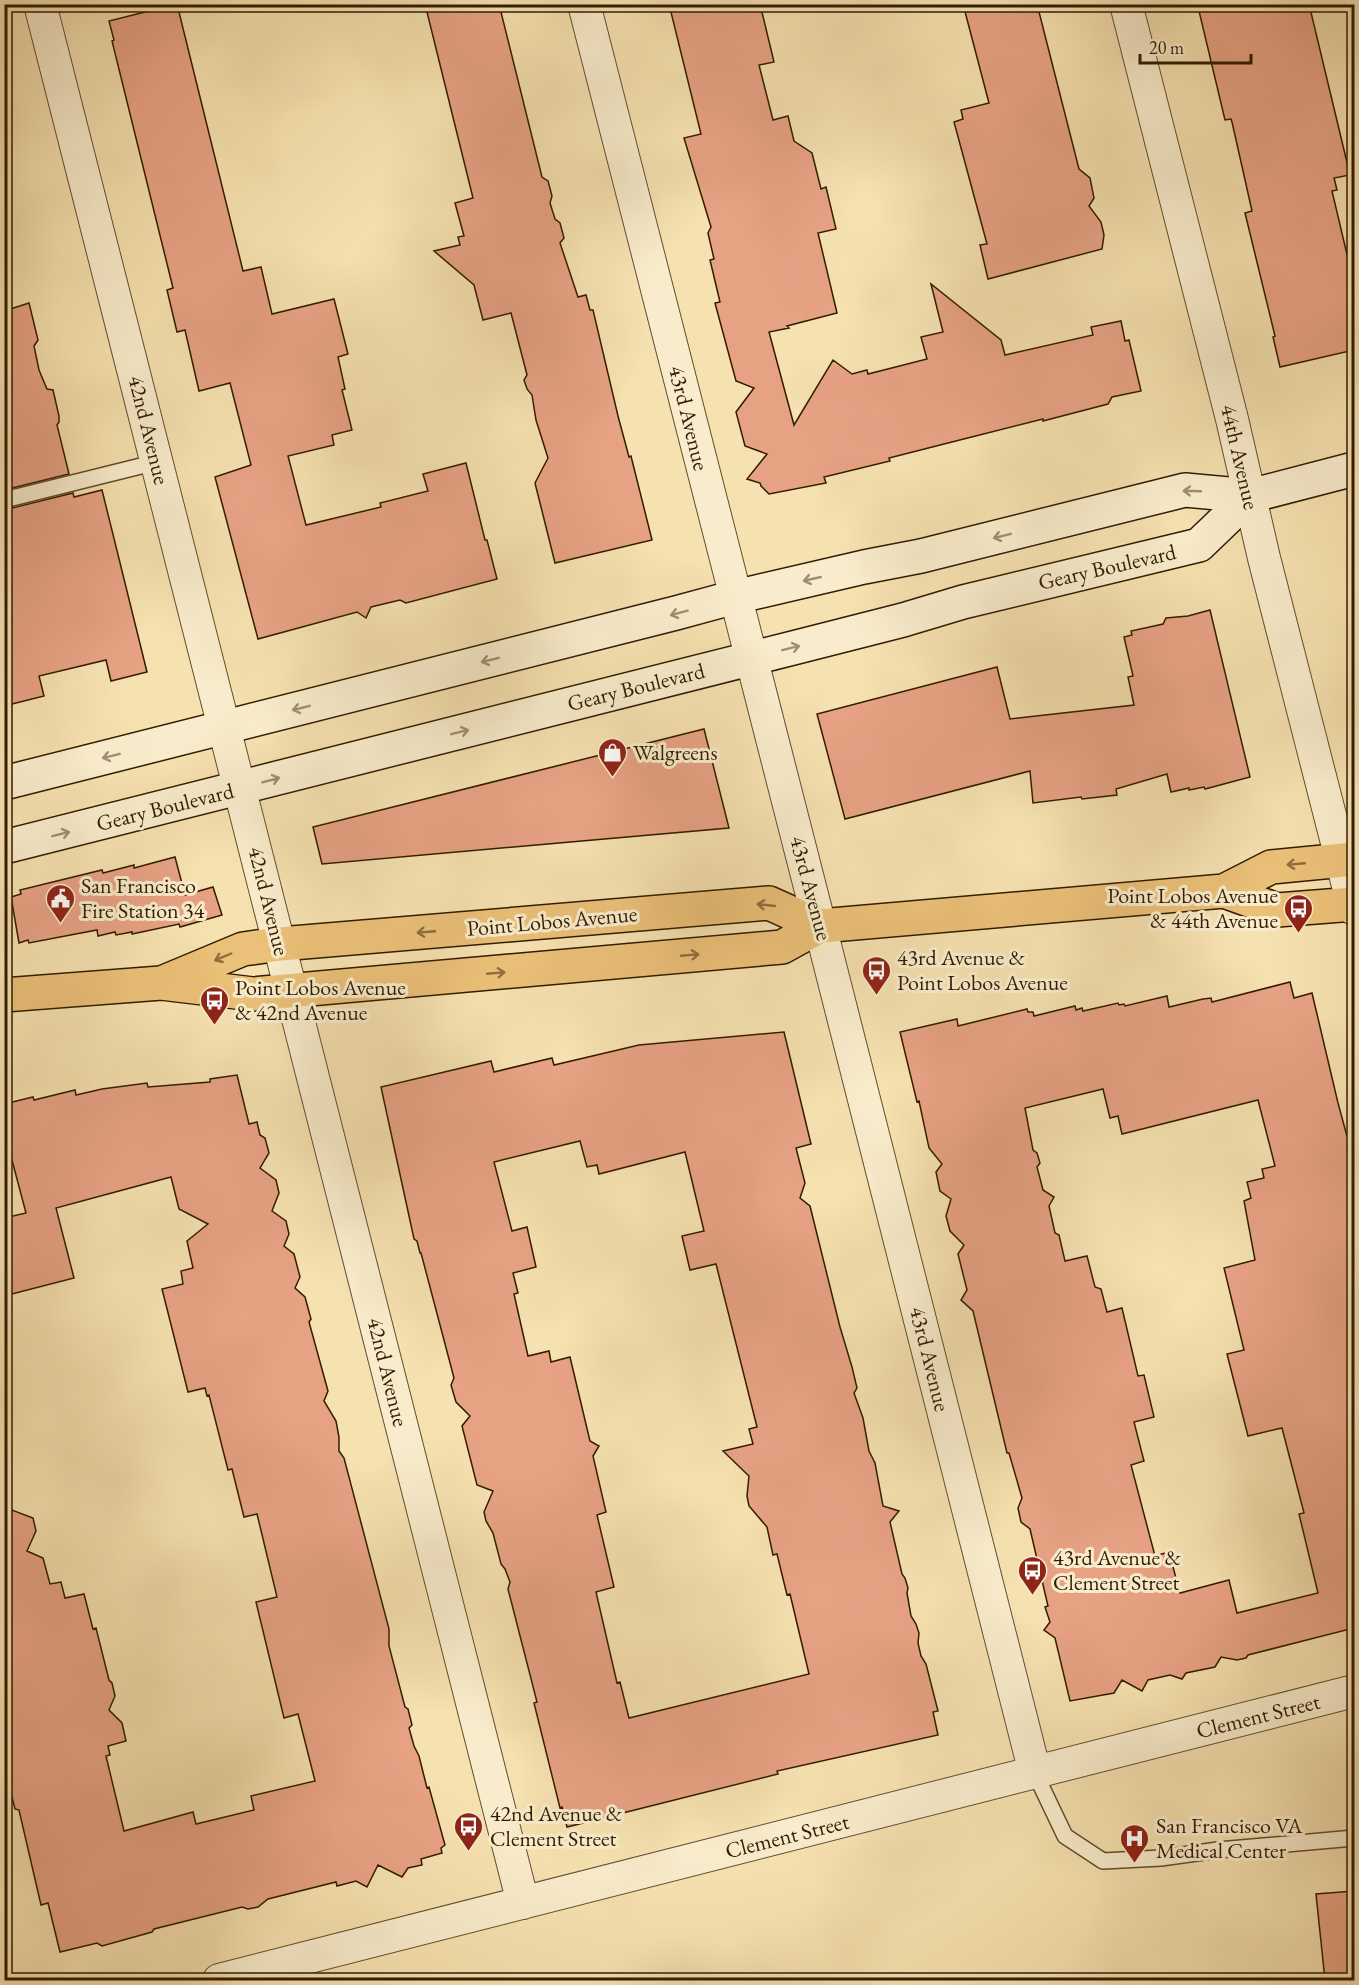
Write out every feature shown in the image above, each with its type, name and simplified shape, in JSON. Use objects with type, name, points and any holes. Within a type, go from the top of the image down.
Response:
[{"type":"main road","name":"Point Lobos Avenue","points":[[291,990],[782,947],[820,926],[1224,891],[1271,867],[1348,860]]},
{"type":"main road","name":"Point Lobos Avenue","points":[[1224,891],[1277,910],[1354,906]]},
{"type":"main road","name":"Point Lobos Avenue","points":[[279,944],[769,903],[820,926]]},
{"type":"main road","points":[[161,983],[243,949],[279,944]]},
{"type":"main road","points":[[4,995],[161,983],[253,994],[291,990]]},
{"type":"street","name":"42nd Avenue","points":[[40,4],[523,1903]]},
{"type":"street","name":"43rd Avenue","points":[[584,4],[1035,1773]]},
{"type":"street","name":"44th Avenue","points":[[1126,4],[1229,408],[1264,558],[1348,860],[1354,906]]},
{"type":"street","name":"Geary Boulevard","points":[[4,783],[735,597],[921,556],[1185,490],[1250,496],[1354,469]]},
{"type":"street","name":"Geary Boulevard","points":[[4,848],[751,659],[903,620],[963,602],[1199,545],[1250,496]]},
{"type":"street","name":"Clement Street","points":[[219,1980],[1354,1691]]},
{"type":"lane","points":[[4,500],[157,462]]},
{"type":"lane","points":[[1035,1773],[1065,1836],[1103,1860],[1161,1858],[1218,1850],[1354,1838]]},
{"type":"building","points":[[177,4],[243,271],[261,267],[272,314],[334,299],[348,354],[338,357],[345,389],[342,390],[352,430],[332,435],[334,445],[288,456],[306,525],[381,507],[380,503],[428,491],[423,474],[466,463],[497,579],[406,603],[400,600],[371,607],[366,618],[357,612],[258,639],[215,477],[251,465],[230,383],[199,391],[185,330],[177,332],[167,290],[173,288],[109,21]]},
{"type":"building","points":[[425,4],[499,4],[542,177],[548,181],[552,196],[550,203],[555,219],[560,223],[564,238],[560,243],[578,297],[586,295],[590,310],[593,310],[618,416],[629,457],[631,456],[652,540],[555,563],[535,483],[548,458],[536,420],[532,395],[524,380],[527,375],[511,313],[483,320],[474,285],[434,251],[460,245],[458,237],[464,236],[455,203],[473,198]]},
{"type":"building","points":[[669,4],[760,4],[774,62],[759,65],[773,120],[788,116],[794,141],[812,153],[821,189],[826,187],[836,229],[818,233],[837,313],[769,332],[794,425],[833,360],[852,374],[867,370],[868,374],[927,359],[921,337],[943,332],[931,284],[1001,340],[1005,355],[1093,335],[1091,327],[1121,321],[1125,341],[1129,340],[1141,391],[1112,397],[1108,404],[889,458],[890,461],[824,477],[826,483],[769,494],[760,483],[747,479],[767,454],[745,446],[736,412],[754,388],[736,381],[715,303],[720,302],[710,260],[714,259],[708,233],[711,227],[684,138],[701,134]]},
{"type":"building","points":[[963,4],[1037,4],[1079,169],[1090,178],[1094,198],[1089,206],[1101,222],[1104,235],[1102,249],[988,279],[980,245],[987,244],[954,122],[963,119],[961,110],[989,103]]},
{"type":"building","points":[[1214,4],[1309,4],[1350,175],[1334,178],[1337,190],[1332,191],[1354,284],[1354,350],[1280,367],[1273,337],[1275,336],[1245,213],[1252,211],[1232,122],[1231,119],[1225,120],[1199,11]]},
{"type":"building","points":[[29,303],[38,340],[34,346],[39,370],[47,389],[53,390],[59,416],[57,425],[69,474],[4,490],[4,311]]},
{"type":"building","points":[[102,490],[147,672],[111,681],[106,660],[39,676],[44,696],[4,706],[4,624],[12,622],[4,590],[4,510],[73,493],[74,497]]},
{"type":"building","points":[[1210,610],[1250,777],[1205,789],[1204,787],[1189,790],[1189,788],[1171,792],[1167,774],[1116,789],[1117,795],[1033,803],[1030,771],[845,819],[817,714],[997,667],[1010,719],[1134,705],[1128,677],[1133,676],[1124,637],[1132,635],[1131,631],[1163,624],[1166,618],[1188,616]]},
{"type":"building","name":"Walgreens","points":[[704,729],[729,828],[322,864],[313,827]]},
{"type":"building","points":[[175,857],[185,895],[213,887],[222,915],[180,927],[179,924],[132,934],[132,932],[116,935],[115,932],[98,936],[97,930],[19,943],[11,897],[21,894],[20,890],[102,870],[103,873],[134,865],[134,868]]},
{"type":"building","points":[[1290,982],[1294,998],[1312,993],[1350,1147],[1347,1148],[1354,1176],[1354,1577],[1348,1579],[1354,1606],[1354,1628],[1248,1655],[1246,1658],[1237,1660],[1221,1657],[1215,1667],[1186,1673],[1182,1679],[1170,1675],[1148,1680],[1142,1691],[1122,1680],[1114,1693],[1070,1701],[1055,1638],[1044,1630],[1050,1622],[1045,1607],[1048,1606],[1030,1529],[1021,1522],[1018,1508],[1022,1498],[1009,1453],[1007,1453],[973,1311],[961,1300],[967,1290],[958,1254],[964,1245],[950,1231],[946,1216],[951,1199],[940,1191],[936,1172],[942,1164],[929,1148],[900,1032],[957,1019],[958,1026],[1027,1009],[1028,1012],[1033,1012],[1034,1016],[1075,1006],[1076,1010],[1082,1008],[1083,1011],[1118,1003],[1125,1006],[1167,996],[1169,1007],[1211,998],[1212,1002]],"holes":[[[1103,1089],[1110,1118],[1118,1116],[1122,1134],[1258,1100],[1275,1166],[1262,1169],[1264,1178],[1247,1182],[1251,1198],[1244,1201],[1255,1260],[1224,1268],[1244,1350],[1227,1354],[1248,1436],[1282,1428],[1304,1513],[1299,1514],[1318,1593],[1237,1613],[1229,1580],[1180,1593],[1169,1552],[1155,1556],[1131,1465],[1144,1461],[1134,1422],[1154,1417],[1144,1375],[1138,1376],[1122,1308],[1107,1312],[1101,1289],[1095,1287],[1087,1256],[1065,1261],[1049,1206],[1054,1197],[1043,1190],[1037,1167],[1040,1163],[1037,1153],[1033,1150],[1025,1108]]]},
{"type":"building","points":[[784,1032],[811,1144],[796,1148],[805,1183],[800,1198],[810,1206],[852,1367],[857,1388],[854,1393],[863,1418],[869,1451],[875,1463],[883,1506],[899,1511],[890,1522],[902,1574],[908,1588],[911,1616],[919,1633],[918,1643],[921,1656],[926,1664],[938,1711],[933,1712],[938,1735],[777,1771],[778,1774],[567,1827],[562,1807],[560,1808],[534,1703],[537,1702],[508,1589],[510,1582],[501,1564],[493,1533],[484,1512],[493,1491],[477,1485],[462,1426],[470,1416],[456,1402],[451,1385],[454,1378],[421,1253],[414,1239],[381,1087],[491,1061],[494,1072],[552,1058],[554,1065],[639,1045]],"holes":[[[580,1141],[587,1167],[597,1165],[599,1174],[685,1152],[704,1231],[682,1236],[690,1270],[716,1264],[757,1427],[749,1429],[753,1444],[723,1451],[749,1476],[747,1496],[749,1506],[767,1527],[773,1555],[777,1554],[787,1595],[790,1594],[809,1674],[629,1718],[620,1682],[617,1683],[596,1592],[614,1587],[597,1515],[606,1512],[593,1456],[599,1446],[590,1441],[570,1357],[551,1362],[549,1351],[528,1356],[514,1294],[518,1293],[513,1273],[536,1267],[527,1227],[512,1231],[494,1162]]]},
{"type":"building","points":[[237,1075],[249,1124],[257,1122],[260,1135],[265,1138],[269,1153],[260,1168],[276,1180],[279,1193],[272,1211],[286,1221],[289,1234],[284,1246],[294,1254],[300,1277],[295,1288],[305,1297],[311,1319],[309,1322],[328,1391],[324,1401],[336,1421],[339,1451],[344,1458],[389,1629],[389,1646],[412,1725],[409,1728],[445,1845],[441,1848],[442,1853],[421,1859],[422,1865],[408,1868],[402,1877],[378,1865],[367,1887],[356,1881],[337,1886],[336,1882],[268,1899],[258,1907],[248,1909],[242,1907],[154,1929],[152,1932],[102,1946],[97,1943],[60,1952],[48,1903],[41,1905],[19,1810],[15,1809],[4,1766],[4,1507],[33,1518],[36,1531],[27,1551],[43,1558],[50,1584],[61,1582],[65,1598],[84,1594],[115,1696],[109,1710],[122,1723],[126,1741],[108,1746],[110,1755],[106,1756],[124,1831],[193,1812],[196,1824],[254,1810],[251,1796],[315,1781],[298,1714],[284,1718],[256,1602],[277,1597],[257,1514],[244,1517],[232,1469],[228,1470],[209,1395],[207,1396],[205,1388],[188,1392],[162,1289],[183,1284],[181,1271],[193,1268],[187,1241],[208,1224],[179,1209],[171,1177],[56,1208],[74,1278],[4,1296],[4,1218],[26,1213],[4,1130],[4,1104],[33,1097],[34,1100],[75,1090],[76,1095],[147,1083],[148,1087],[210,1082],[210,1079]]},
{"type":"building","points":[[1354,1891],[1354,1980],[1325,1980],[1316,1894]]},
{"type":"place","name":"Walgreens","points":[[612,778]]},
{"type":"place","name":"San Francisco Fire Station 34","points":[[60,924]]},
{"type":"place","name":"Point Lobos Avenue & 44th Avenue","points":[[1299,934]]},
{"type":"place","name":"43rd Avenue & Point Lobos Avenue","points":[[876,996]]},
{"type":"place","name":"Point Lobos Avenue & 42nd Avenue","points":[[214,1026]]},
{"type":"place","name":"43rd Avenue & Clement Street","points":[[1032,1596]]},
{"type":"place","name":"42nd Avenue & Clement Street","points":[[469,1852]]},
{"type":"place","name":"San Francisco VA Medical Center","points":[[1135,1864]]}]
